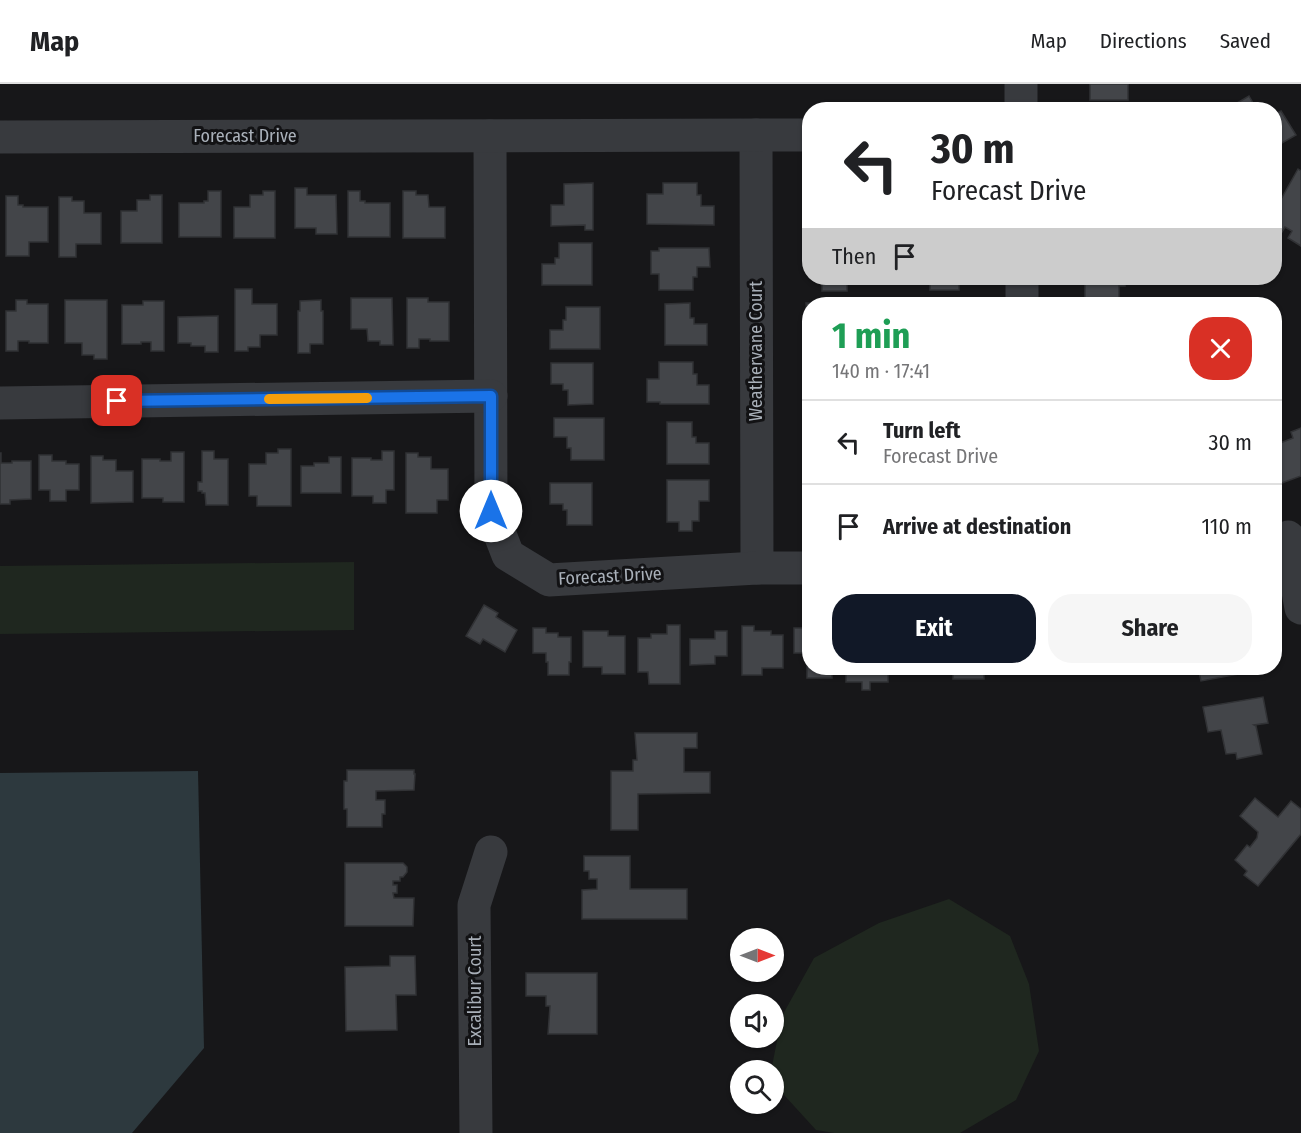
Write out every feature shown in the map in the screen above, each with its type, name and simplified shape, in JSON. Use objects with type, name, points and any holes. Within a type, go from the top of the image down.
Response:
[{"type":"street","points":[[1021,84],[1021,102]]},
{"type":"street","name":"Weathervane Court","points":[[756,135],[757,568]]},
{"type":"street","name":"Forecast Drive","points":[[0,137],[802,135]]},
{"type":"street","name":"Forecast Drive","points":[[490,136],[491,511],[508,555],[549,580],[757,568],[802,568]]},
{"type":"street","points":[[0,403],[491,396]]},
{"type":"street","points":[[1288,536],[1301,608]]},
{"type":"street","name":"Excalibur Court","points":[[476,1133],[474,905],[491,852]]},
{"type":"shaded area","points":[[354,562],[354,630],[0,634],[0,566]]},
{"type":"shaded area","points":[[198,771],[204,1048],[132,1133],[0,1133],[0,773]]},
{"type":"shaded area","points":[[949,899],[1010,936],[1029,984],[1039,1051],[1016,1100],[960,1133],[834,1133],[816,1130],[784,1095],[784,1060],[773,1060],[776,1048],[784,1048],[784,1012],[814,958],[879,923]]},
{"type":"building","points":[[1090,84],[1128,84],[1128,100],[1090,100]]},
{"type":"building","points":[[1249,96],[1252,102],[1239,102]]},
{"type":"building","points":[[1282,113],[1296,135],[1282,143]]},
{"type":"building","points":[[1298,169],[1301,171],[1301,246],[1288,238],[1292,231],[1285,227],[1282,232],[1282,198]]},
{"type":"building","points":[[593,183],[593,230],[585,230],[585,225],[551,226],[551,205],[564,205],[564,184]]},
{"type":"building","points":[[663,183],[697,183],[697,195],[701,195],[701,206],[714,206],[714,225],[647,224],[647,194],[663,194]]},
{"type":"building","points":[[295,188],[307,188],[307,195],[336,195],[337,234],[316,234],[316,228],[295,228]]},
{"type":"building","points":[[208,191],[221,191],[221,237],[179,237],[179,203],[204,203],[208,201]]},
{"type":"building","points":[[263,191],[275,191],[275,238],[234,238],[234,207],[250,207],[250,195],[263,195]]},
{"type":"building","points":[[348,191],[360,191],[360,201],[365,201],[365,203],[390,203],[390,237],[348,237]]},
{"type":"building","points":[[403,191],[416,191],[416,195],[428,195],[429,207],[445,207],[445,238],[403,238]]},
{"type":"building","points":[[150,195],[162,195],[162,243],[121,243],[121,211],[137,211],[137,200],[150,200]]},
{"type":"building","points":[[6,196],[18,196],[18,205],[23,205],[23,207],[48,207],[48,242],[29,242],[29,256],[6,256]]},
{"type":"building","points":[[59,197],[72,197],[72,201],[84,201],[84,213],[101,213],[101,244],[76,244],[76,257],[59,257]]},
{"type":"building","points":[[559,243],[592,243],[592,285],[542,285],[542,264],[555,264],[555,258],[559,258]]},
{"type":"building","points":[[659,248],[709,248],[710,267],[697,267],[697,277],[693,277],[693,290],[659,290],[659,274],[651,274],[651,251],[659,251]]},
{"type":"building","points":[[822,285],[847,285],[847,291],[822,291]]},
{"type":"building","points":[[930,285],[959,285],[959,290],[930,290]]},
{"type":"building","points":[[1085,285],[1125,285],[1119,286],[1119,297],[1085,297]]},
{"type":"building","points":[[235,289],[252,289],[252,304],[277,304],[277,335],[260,335],[260,347],[248,347],[248,351],[235,351]]},
{"type":"building","points":[[351,298],[392,298],[393,345],[380,345],[380,341],[368,341],[367,329],[351,329]]},
{"type":"building","points":[[407,298],[428,298],[428,302],[449,302],[449,341],[419,339],[419,348],[407,348]]},
{"type":"building","points":[[16,300],[27,300],[27,304],[48,304],[48,343],[18,341],[18,351],[6,351],[6,311],[16,311]]},
{"type":"building","points":[[65,300],[107,300],[107,359],[94,359],[94,355],[82,355],[82,343],[65,343]]},
{"type":"building","points":[[321,300],[323,344],[310,344],[310,353],[298,353],[300,301]]},
{"type":"building","points":[[143,301],[164,301],[164,351],[151,351],[151,342],[122,344],[122,305],[143,305]]},
{"type":"building","points":[[690,303],[690,318],[694,318],[694,324],[707,324],[707,345],[665,345],[665,304]]},
{"type":"building","points":[[566,307],[600,307],[600,349],[550,349],[550,330],[563,330]]},
{"type":"building","points":[[218,316],[218,352],[205,352],[205,346],[178,343],[178,317]]},
{"type":"building","points":[[659,362],[693,362],[693,374],[697,374],[697,385],[709,385],[709,404],[647,402],[647,379],[659,379]]},
{"type":"building","points":[[551,363],[593,363],[593,404],[568,405],[568,390],[563,390],[563,384],[551,384]]},
{"type":"building","points":[[554,418],[604,418],[604,460],[571,460],[571,448],[567,448],[567,437],[554,437]]},
{"type":"building","points":[[667,422],[692,422],[692,437],[696,437],[696,443],[709,443],[709,464],[667,464]]},
{"type":"building","points":[[1301,428],[1301,476],[1282,483],[1282,442],[1293,438],[1291,432]]},
{"type":"building","points":[[278,449],[291,449],[291,506],[257,506],[257,496],[249,496],[249,464],[266,464],[266,453],[278,453]]},
{"type":"building","points":[[202,451],[214,451],[214,459],[228,459],[228,505],[206,505],[205,493],[198,491],[198,482],[202,482]]},
{"type":"building","points":[[382,451],[394,451],[394,490],[386,490],[386,503],[373,503],[373,496],[352,496],[352,458],[382,460]]},
{"type":"building","points":[[171,452],[184,452],[184,502],[163,502],[163,498],[142,498],[142,459],[171,461]]},
{"type":"building","points":[[0,453],[1,463],[31,461],[31,499],[10,500],[10,504],[0,504]]},
{"type":"building","points":[[406,453],[418,453],[418,457],[431,457],[431,469],[448,469],[448,500],[437,500],[437,513],[406,513]]},
{"type":"building","points":[[39,455],[52,455],[52,461],[79,464],[79,490],[66,490],[66,501],[50,501],[50,490],[39,490]]},
{"type":"building","points":[[91,456],[103,456],[103,460],[116,460],[116,471],[133,471],[133,502],[91,503]]},
{"type":"building","points":[[329,457],[341,457],[341,493],[301,493],[301,466],[329,463]]},
{"type":"building","points":[[667,480],[709,480],[709,501],[699,501],[699,521],[692,521],[692,531],[679,531],[679,522],[667,522]]},
{"type":"building","points":[[550,483],[592,483],[592,525],[567,525],[567,510],[563,510],[563,504],[550,504]]},
{"type":"building","points":[[484,605],[498,613],[496,617],[517,630],[505,652],[483,639],[480,644],[466,636]]},
{"type":"building","points":[[667,625],[680,625],[680,684],[649,684],[648,672],[638,672],[638,638],[651,638],[651,634],[667,634]]},
{"type":"building","points":[[742,626],[754,626],[754,631],[771,631],[771,635],[783,635],[783,668],[762,668],[762,675],[742,675]]},
{"type":"building","points":[[533,628],[546,628],[546,633],[558,633],[558,637],[571,637],[569,675],[548,675],[546,653],[533,653]]},
{"type":"building","points":[[794,628],[802,628],[802,653],[794,653]]},
{"type":"building","points":[[583,631],[608,631],[608,636],[625,636],[625,674],[602,674],[602,667],[583,667]]},
{"type":"building","points":[[715,631],[727,631],[727,656],[715,656],[715,664],[690,665],[690,639],[715,639]]},
{"type":"building","points":[[807,675],[832,675],[832,678],[807,678]]},
{"type":"building","points":[[846,675],[888,675],[888,682],[870,682],[870,690],[862,690],[862,682],[846,682]]},
{"type":"building","points":[[953,675],[984,675],[984,679],[953,679]]},
{"type":"building","points":[[1200,675],[1234,675],[1201,681]]},
{"type":"building","points":[[1263,697],[1268,723],[1254,725],[1262,754],[1237,759],[1236,753],[1226,754],[1221,730],[1208,732],[1203,707]]},
{"type":"building","points":[[635,733],[697,733],[697,748],[684,748],[684,772],[710,772],[710,793],[638,794],[638,830],[611,830],[611,771],[633,771],[633,760],[637,760]]},
{"type":"building","points":[[347,770],[414,770],[414,790],[376,791],[376,800],[385,800],[382,827],[347,827],[347,809],[344,809],[344,781],[347,781]]},
{"type":"building","points":[[1255,798],[1278,817],[1291,801],[1301,809],[1301,834],[1258,886],[1244,875],[1247,871],[1235,860],[1247,845],[1250,847],[1257,838],[1258,832],[1240,816]]},
{"type":"building","points":[[584,856],[630,856],[630,889],[687,889],[687,919],[582,919],[582,890],[597,889],[597,879],[589,879],[589,871],[584,871]]},
{"type":"building","points":[[345,863],[403,863],[407,867],[407,872],[400,877],[400,881],[393,881],[393,885],[397,885],[397,893],[393,893],[394,898],[414,898],[413,926],[345,926]]},
{"type":"building","points":[[390,956],[415,956],[416,995],[396,995],[397,1030],[346,1031],[345,967],[390,966]]},
{"type":"building","points":[[526,973],[597,973],[597,1034],[548,1034],[550,1006],[546,1006],[546,996],[526,996]]},
{"type":"slow traffic","points":[[269,399],[367,398]]},
{"type":"route","points":[[117,401],[491,396],[491,511]]}]
